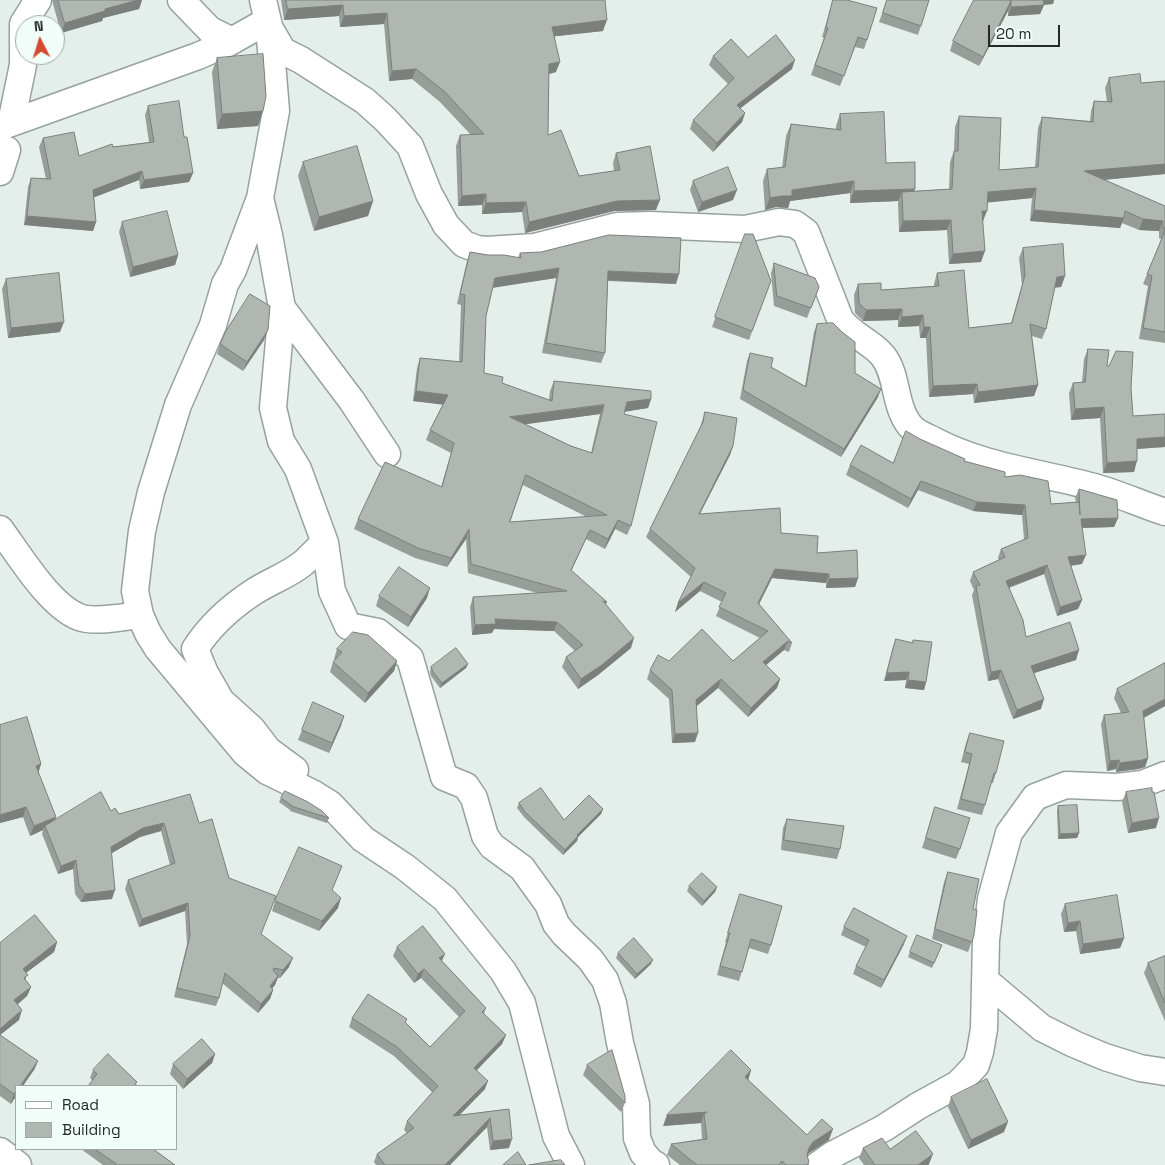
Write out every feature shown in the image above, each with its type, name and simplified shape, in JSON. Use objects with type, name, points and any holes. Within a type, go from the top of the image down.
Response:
[{"type":"street","points":[[4,143],[23,65],[23,24],[38,0]]},
{"type":"street","points":[[181,0],[210,30],[232,41]]},
{"type":"street","points":[[4,143],[145,76],[232,41],[266,16]]},
{"type":"street","points":[[266,16],[276,111],[260,198],[233,270],[225,284],[213,325],[178,404],[151,492],[142,531],[137,566],[135,591],[140,615],[148,634],[158,649],[245,753],[267,771],[330,804],[363,839],[405,867],[445,899],[503,970],[522,1003],[556,1136],[571,1165]]},
{"type":"street","points":[[266,16],[283,51],[301,60],[365,101],[410,146],[428,194],[446,225],[464,244],[486,250],[534,247],[617,226],[650,225],[745,229],[779,222],[795,224],[806,232],[844,326],[879,351],[887,362],[902,413],[915,430],[943,446],[975,457],[1020,470],[1091,486],[1165,512]]},
{"type":"street","points":[[260,198],[269,235],[282,308],[273,408],[281,441],[298,470],[324,543],[332,591],[348,626],[378,632],[410,658],[444,777],[466,786],[474,798],[485,836],[492,846],[522,868],[548,904],[556,924],[590,959],[606,980],[636,1104],[638,1138],[643,1153],[650,1162],[656,1165]]},
{"type":"street","points":[[282,308],[352,401],[387,454]]},
{"type":"street","points":[[0,530],[56,603],[80,618],[103,620],[140,615]]},
{"type":"street","points":[[295,771],[268,750],[252,729],[221,701],[205,673],[195,649],[205,633],[229,612],[253,593],[303,564],[324,543]]},
{"type":"street","points":[[818,1165],[958,1084],[976,1065],[984,1029],[986,940],[991,900],[1010,833],[1035,797],[1066,785],[1117,788],[1142,784],[1165,775]]},
{"type":"street","points":[[986,981],[1042,1028],[1074,1044],[1105,1056],[1140,1068],[1165,1072]]},
{"type":"street","points":[[0,1151],[18,1165]]},
{"type":"building","points":[[58,0],[138,0],[65,23],[65,15],[63,15]]},
{"type":"building","points":[[286,0],[605,0],[607,20],[552,27],[560,62],[549,64],[548,135],[561,130],[579,176],[620,170],[616,153],[650,146],[660,200],[617,201],[529,222],[526,202],[486,203],[486,194],[462,196],[460,135],[484,134],[444,91],[416,69],[392,71],[387,13],[344,16],[343,5],[288,9]]},
{"type":"building","points":[[833,0],[847,0],[877,8],[867,40],[858,37],[844,76],[815,65],[828,28],[826,28]]},
{"type":"building","points":[[887,0],[929,0],[921,26],[883,13]]},
{"type":"building","points":[[974,0],[1011,1],[983,57],[953,41]]},
{"type":"building","points":[[1011,0],[1043,0],[1044,5],[1011,7]]},
{"type":"building","points":[[776,35],[795,60],[737,105],[745,113],[717,143],[693,120],[734,78],[713,56],[731,39],[748,57]]},
{"type":"building","points":[[263,54],[266,96],[263,111],[222,114],[217,58]]},
{"type":"building","points":[[1140,74],[1141,83],[1165,81],[1165,164],[1084,171],[1165,206],[1165,228],[1163,228],[1163,221],[1143,219],[1125,211],[1124,218],[1034,210],[1036,188],[988,192],[987,211],[982,211],[985,251],[953,254],[951,220],[903,221],[902,192],[952,189],[954,151],[958,151],[959,116],[1001,118],[999,170],[1038,167],[1042,117],[1093,122],[1094,101],[1112,102],[1109,78]]},
{"type":"building","points":[[179,101],[184,137],[187,137],[193,173],[144,180],[142,171],[93,190],[96,222],[27,216],[31,178],[51,179],[43,138],[74,132],[79,156],[112,144],[113,147],[154,142],[148,106]]},
{"type":"building","points":[[884,112],[886,163],[915,162],[915,189],[854,191],[854,181],[792,190],[792,196],[770,198],[767,169],[785,167],[791,124],[841,130],[840,114]]},
{"type":"building","points":[[357,146],[373,201],[319,217],[303,162]]},
{"type":"building","points":[[728,167],[737,190],[702,202],[693,181]]},
{"type":"building","points":[[167,211],[178,255],[133,267],[122,222]]},
{"type":"building","points":[[1165,229],[1165,332],[1143,328],[1152,276],[1147,274]]},
{"type":"building","points":[[745,234],[753,234],[771,281],[752,331],[715,317]]},
{"type":"building","points":[[609,235],[681,238],[679,274],[608,271],[605,353],[546,343],[559,268],[495,278],[486,316],[484,373],[503,377],[502,383],[552,401],[554,381],[651,391],[651,399],[627,402],[624,414],[657,422],[631,526],[618,520],[608,539],[590,530],[571,570],[607,602],[603,601],[634,638],[602,665],[581,679],[566,657],[583,645],[557,622],[495,619],[496,624],[475,625],[473,597],[567,591],[471,564],[469,529],[451,558],[418,548],[358,519],[385,462],[442,487],[454,443],[430,430],[448,395],[416,391],[420,358],[462,362],[465,295],[460,294],[470,252],[521,258],[520,253],[541,252]],"holes":[[[604,405],[592,453],[571,446],[510,417]],[[526,475],[607,515],[510,522]]]},
{"type":"building","points":[[1063,244],[1065,276],[1057,277],[1046,329],[1030,324],[1038,385],[978,392],[977,384],[933,386],[930,327],[924,327],[923,315],[902,317],[902,309],[866,310],[859,303],[858,284],[881,283],[881,290],[939,286],[937,273],[964,270],[969,328],[1012,323],[1025,275],[1023,248]]},
{"type":"building","points":[[774,263],[815,278],[819,287],[811,308],[777,296]]},
{"type":"building","points":[[59,273],[64,322],[11,328],[6,279]]},
{"type":"building","points":[[250,294],[270,306],[268,330],[247,362],[220,344],[226,331]]},
{"type":"building","points":[[833,323],[855,342],[855,373],[881,389],[844,449],[743,390],[750,353],[773,358],[771,367],[806,387],[817,324]]},
{"type":"building","points":[[1088,349],[1109,350],[1107,366],[1109,366],[1116,351],[1133,352],[1131,388],[1133,416],[1165,414],[1165,437],[1137,439],[1137,461],[1107,463],[1104,407],[1075,409],[1073,383],[1085,382]]},
{"type":"building","points":[[705,412],[737,418],[733,446],[699,514],[780,508],[781,533],[818,536],[817,553],[857,550],[858,578],[829,579],[829,574],[775,569],[758,603],[792,643],[788,641],[763,662],[780,679],[751,708],[721,679],[696,700],[698,733],[675,734],[672,690],[650,670],[658,655],[669,661],[702,629],[733,661],[768,631],[719,607],[726,593],[704,582],[678,603],[695,568],[650,529],[703,422]]},
{"type":"building","points":[[906,431],[965,459],[964,461],[1005,472],[1005,477],[1020,475],[1048,481],[1051,504],[1079,502],[1080,515],[1079,489],[1117,500],[1118,518],[1081,519],[1086,555],[1068,557],[1082,600],[1060,607],[1047,565],[1006,581],[1023,620],[1026,637],[1070,622],[1079,650],[1031,666],[1044,699],[1017,710],[1001,670],[991,672],[976,586],[980,585],[973,572],[1005,557],[1001,549],[1028,538],[1025,505],[977,502],[921,481],[911,499],[850,465],[861,445],[893,463]]},
{"type":"building","points":[[399,567],[430,588],[411,617],[379,596]]},
{"type":"building","points":[[353,632],[368,635],[397,661],[368,693],[333,662],[342,652],[337,649]]},
{"type":"building","points":[[896,639],[913,643],[913,640],[932,642],[926,682],[908,680],[909,672],[887,673]]},
{"type":"building","points":[[456,648],[468,664],[442,683],[431,667]]},
{"type":"building","points":[[1165,663],[1165,699],[1143,711],[1148,758],[1120,763],[1119,760],[1110,761],[1104,715],[1129,712],[1117,689]]},
{"type":"building","points":[[313,702],[344,716],[332,743],[302,730]]},
{"type":"building","points":[[27,717],[41,764],[36,766],[56,817],[34,826],[26,807],[0,815],[0,725]]},
{"type":"building","points":[[970,733],[1004,741],[985,805],[961,799],[972,754],[965,752]]},
{"type":"building","points":[[541,788],[564,820],[589,795],[603,809],[565,850],[525,812],[519,803]]},
{"type":"building","points":[[1152,788],[1159,818],[1132,823],[1126,792]]},
{"type":"building","points":[[285,791],[308,802],[329,818],[291,806],[281,798]]},
{"type":"building","points":[[101,792],[111,811],[115,808],[119,814],[190,794],[199,823],[212,819],[229,878],[276,896],[261,934],[293,958],[283,970],[274,968],[273,970],[278,976],[270,986],[273,990],[261,1004],[225,973],[219,998],[177,988],[190,936],[188,903],[142,919],[128,880],[175,863],[164,823],[143,828],[111,847],[115,890],[85,894],[79,885],[76,860],[61,866],[45,826]]},
{"type":"building","points":[[1077,805],[1079,833],[1060,834],[1058,806]]},
{"type":"building","points":[[935,807],[970,818],[960,849],[926,838]]},
{"type":"building","points":[[787,819],[844,826],[840,849],[784,840]]},
{"type":"building","points":[[299,847],[342,866],[332,890],[341,898],[322,921],[275,901]]},
{"type":"building","points":[[948,872],[979,879],[973,909],[977,910],[972,942],[935,929]]},
{"type":"building","points":[[702,873],[717,887],[704,901],[689,886]]},
{"type":"building","points":[[740,894],[782,906],[771,945],[751,939],[742,972],[720,966]]},
{"type":"building","points":[[1117,895],[1124,938],[1083,944],[1080,921],[1068,923],[1065,904]]},
{"type":"building","points":[[854,908],[907,936],[884,980],[856,966],[869,940],[844,927]]},
{"type":"building","points":[[35,915],[57,942],[23,969],[28,975],[24,978],[31,987],[14,1000],[22,1010],[0,1029],[0,943]]},
{"type":"building","points":[[423,926],[445,954],[439,958],[486,1008],[482,1012],[506,1035],[474,1068],[488,1081],[453,1116],[509,1109],[512,1139],[493,1141],[490,1118],[445,1165],[385,1165],[377,1154],[414,1128],[407,1121],[438,1086],[397,1047],[352,1018],[368,994],[407,1019],[405,1022],[430,1047],[465,1011],[424,969],[418,974],[397,947]]},
{"type":"building","points":[[917,935],[942,945],[934,963],[910,952]]},
{"type":"building","points":[[634,938],[653,960],[637,974],[618,953]]},
{"type":"building","points":[[1165,956],[1165,1003],[1148,963]]},
{"type":"building","points":[[0,1035],[38,1061],[21,1085],[15,1085],[14,1094],[0,1084]]},
{"type":"building","points":[[202,1039],[215,1054],[187,1079],[173,1064]]},
{"type":"building","points":[[612,1050],[625,1096],[625,1103],[587,1065]]},
{"type":"building","points":[[731,1050],[751,1070],[745,1077],[807,1135],[822,1119],[833,1129],[813,1142],[807,1155],[809,1162],[807,1165],[786,1165],[782,1161],[779,1165],[697,1165],[671,1144],[707,1139],[704,1114],[707,1112],[667,1115]]},
{"type":"building","points":[[108,1054],[137,1082],[135,1084],[136,1085],[89,1085],[97,1074],[93,1070]]},
{"type":"building","points":[[987,1079],[1008,1122],[971,1140],[951,1097]]},
{"type":"building","points":[[916,1131],[933,1154],[918,1165],[875,1165],[863,1148],[882,1138],[890,1149]]},
{"type":"building","points":[[96,1150],[154,1150],[175,1165],[115,1165]]},
{"type":"building","points":[[518,1152],[526,1165],[503,1165]]},
{"type":"building","points":[[561,1160],[565,1165],[529,1165]]}]
